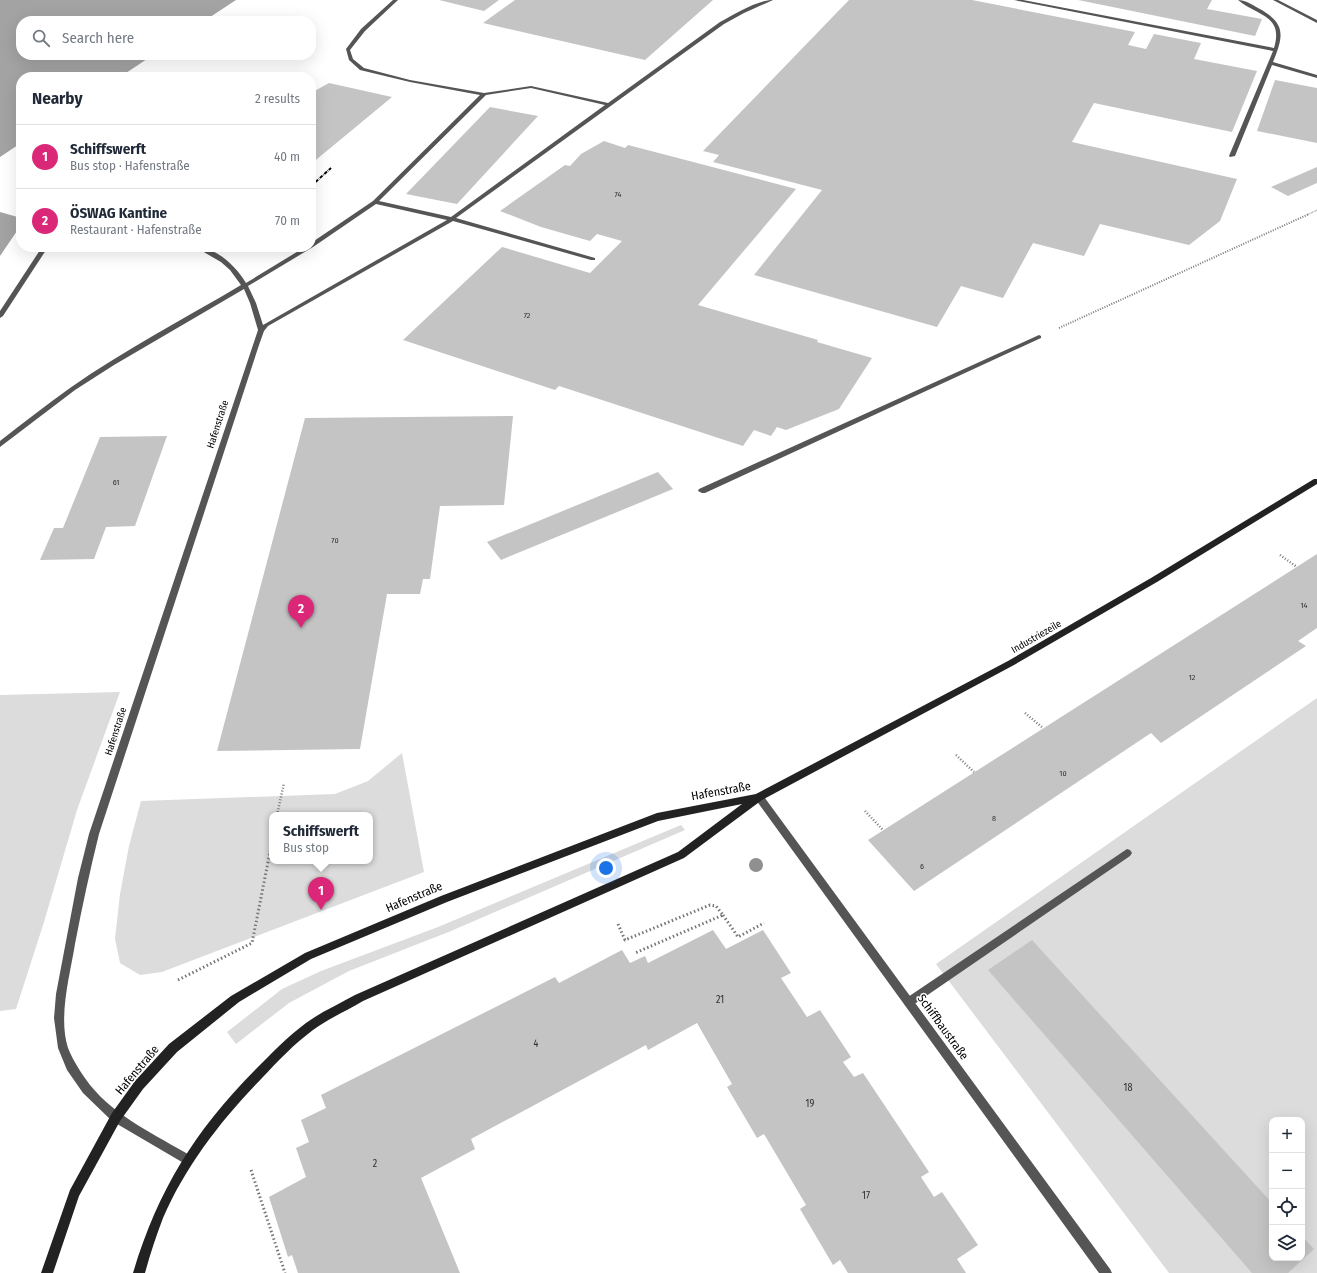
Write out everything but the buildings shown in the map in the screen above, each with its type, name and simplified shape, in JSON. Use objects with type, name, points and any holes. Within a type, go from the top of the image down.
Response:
[{"type":"main road","name":"Industriezeile","points":[[758,797],[1011,663],[1154,580],[1317,481]]},
{"type":"main road","name":"Hafenstraße","points":[[47,1273],[74,1194],[116,1118],[157,1064],[173,1048],[235,999],[308,956],[444,899],[657,817],[758,797]]},
{"type":"main road","name":"Hafenstraße","points":[[139,1273],[155,1222],[187,1160],[210,1126],[242,1089],[279,1053],[316,1022],[359,998],[680,855],[758,797]]},
{"type":"street","points":[[396,0],[363,30],[348,50],[351,60],[362,69],[403,79],[484,94],[531,87],[610,105]]},
{"type":"street","points":[[210,252],[219,256],[246,284],[261,330],[274,320],[356,275],[452,219],[722,24],[742,12],[771,0]]},
{"type":"street","points":[[1016,0],[1276,50]]},
{"type":"street","points":[[1232,156],[1271,63],[1279,36],[1279,29],[1276,23],[1269,17],[1240,0]]},
{"type":"street","points":[[1275,0],[1317,22]]},
{"type":"street","points":[[1271,63],[1317,77]]},
{"type":"street","points":[[316,242],[375,202],[484,94]]},
{"type":"street","points":[[375,202],[452,219],[593,259]]},
{"type":"street","points":[[0,316],[42,252]]},
{"type":"street","points":[[0,445],[33,417],[115,361],[300,252]]},
{"type":"street","name":"Hafenstraße","points":[[187,1160],[116,1118],[87,1089],[71,1066],[63,1048],[59,1033],[59,1018],[69,948],[83,878],[103,805],[261,330]]},
{"type":"street","points":[[702,491],[1040,337]]},
{"type":"street","name":"Schiffbaustraße","points":[[758,797],[1106,1273]]},
{"type":"street","points":[[909,1002],[1127,853]]},
{"type":"path","points":[[1040,337],[1317,210]]},
{"type":"path","points":[[1280,555],[1297,567]]},
{"type":"path","points":[[1025,712],[1043,728]]},
{"type":"path","points":[[956,755],[974,772]]},
{"type":"path","points":[[278,812],[284,783]]},
{"type":"path","points":[[866,811],[883,830]]},
{"type":"path","points":[[178,980],[252,943],[269,857]]},
{"type":"path","points":[[618,924],[625,940],[710,904],[716,906],[738,937],[764,923]]},
{"type":"path","points":[[635,953],[723,915]]},
{"type":"path","points":[[251,1170],[285,1273]]},
{"type":"shaded area","points":[[0,0],[236,0],[212,16],[16,16],[16,60],[146,60],[128,72],[16,72],[16,146],[0,157]]},
{"type":"shaded area","points":[[0,212],[16,217],[16,232],[0,256]]},
{"type":"shaded area","points":[[120,692],[77,810],[44,922],[16,1009],[0,1011],[0,695]]},
{"type":"shaded area","points":[[1317,698],[1317,1273],[1169,1273],[936,964]]},
{"type":"shaded area","points":[[402,753],[424,872],[162,972],[140,975],[120,963],[115,939],[120,894],[129,846],[141,801],[335,794],[368,781]]},
{"type":"shaded area","points":[[681,825],[685,830],[451,931],[349,971],[289,1003],[236,1044],[227,1032],[282,989],[321,971],[438,927]]},
{"type":"railway","points":[[316,182],[331,168]]},
{"type":"place","name":"ÖSWAG Kantine","points":[[301,628]]},
{"type":"place","name":"Schiffswerft","points":[[321,910]]}]
